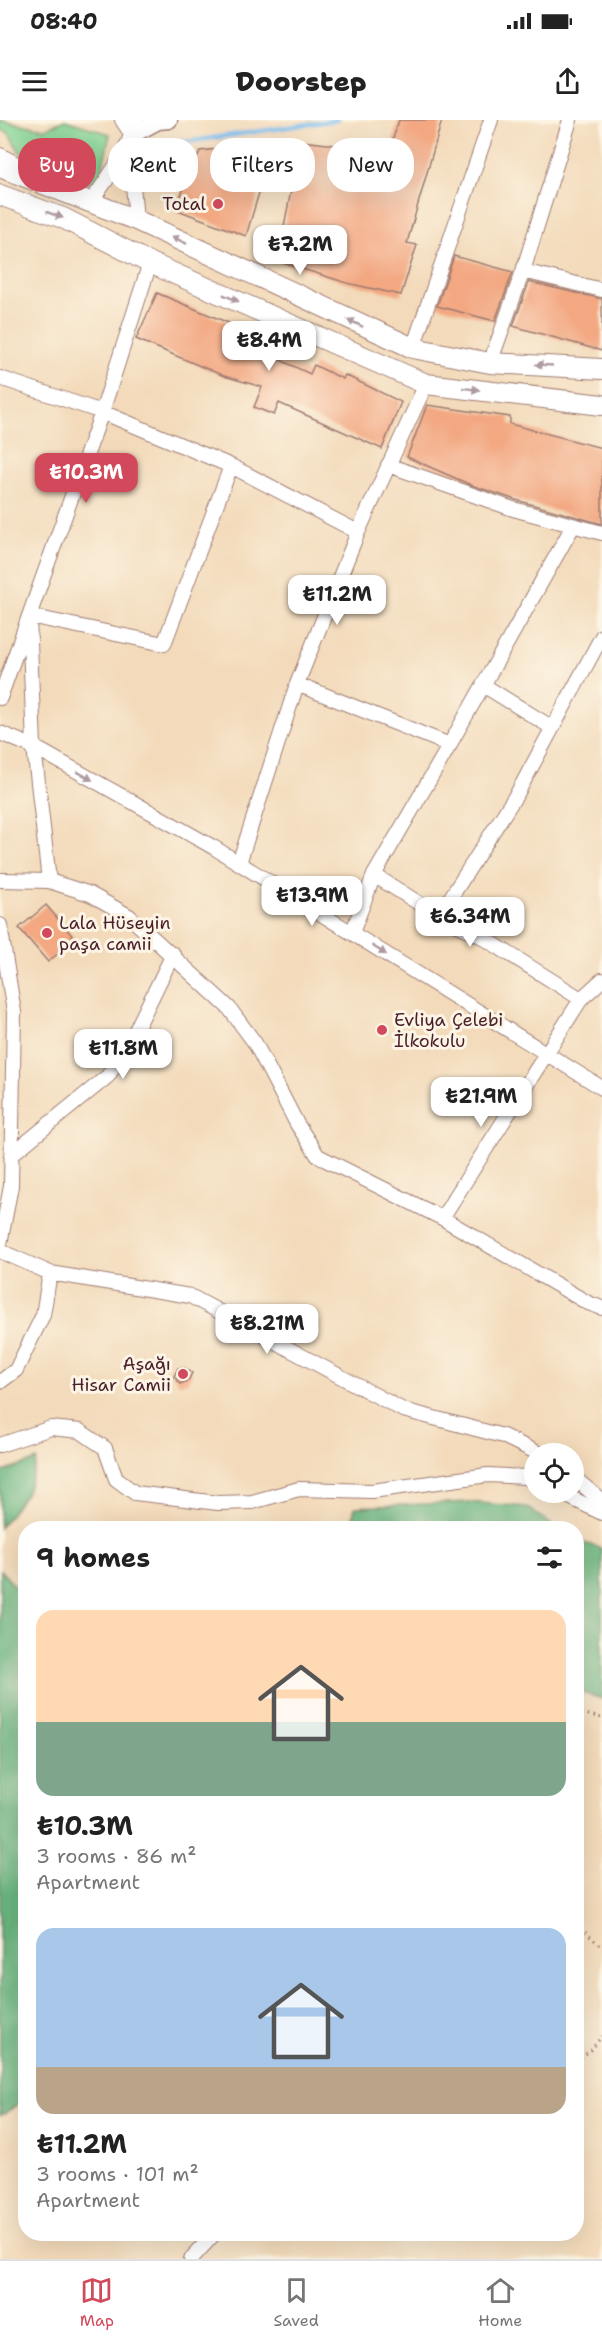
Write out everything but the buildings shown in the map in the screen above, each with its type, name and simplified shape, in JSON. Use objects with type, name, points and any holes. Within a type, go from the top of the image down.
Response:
[{"type":"main road","points":[[0,167],[136,220],[413,348],[490,363],[602,369]]},
{"type":"main road","points":[[0,195],[63,218],[150,263],[426,384],[602,405]]},
{"type":"street","points":[[122,120],[134,128]]},
{"type":"street","points":[[0,155],[90,203],[114,171],[134,128],[169,120]]},
{"type":"street","points":[[413,348],[491,120]]},
{"type":"street","points":[[490,363],[523,271],[570,120]]},
{"type":"street","points":[[134,128],[132,172],[136,220]]},
{"type":"street","points":[[0,698],[102,411],[150,263]]},
{"type":"street","points":[[523,271],[602,290]]},
{"type":"street","points":[[0,378],[102,411],[231,466],[358,532]]},
{"type":"street","points":[[239,863],[297,684],[358,532],[426,384]]},
{"type":"street","points":[[388,465],[513,509],[602,533]]},
{"type":"street","points":[[29,616],[164,644],[231,466]]},
{"type":"street","points":[[352,933],[374,875],[450,745],[573,525]]},
{"type":"street","points":[[29,616],[34,747],[49,881]]},
{"type":"street","points":[[439,916],[519,792],[602,636]]},
{"type":"street","points":[[297,684],[450,745]]},
{"type":"street","points":[[483,685],[552,727]]},
{"type":"street","points":[[0,733],[34,747],[239,863],[602,1088]]},
{"type":"street","points":[[374,875],[439,916],[482,936],[581,999]]},
{"type":"street","points":[[0,880],[49,881],[90,894],[129,916],[173,954],[229,1008],[255,1042],[297,1124],[318,1156],[442,1218],[588,1303],[602,1308]]},
{"type":"street","points":[[0,925],[14,1012],[11,1186],[0,1245]]},
{"type":"street","points":[[11,1155],[108,1076],[134,1034],[173,954]]},
{"type":"street","points":[[442,1218],[581,999],[602,980]]},
{"type":"street","points":[[0,1251],[50,1273],[190,1296],[403,1410],[503,1436],[524,1446]]},
{"type":"street","points":[[0,1382],[16,1370],[43,1315],[50,1273]]},
{"type":"street","points":[[0,1444],[51,1428],[80,1431],[105,1448],[116,1479],[135,1493],[218,1503],[252,1502],[299,1490],[372,1491],[488,1475],[524,1477]]},
{"type":"street","points":[[584,1486],[600,1498]]},
{"type":"street","points":[[582,1503],[602,1513]]},
{"type":"street","points":[[191,2259],[208,2241]]},
{"type":"path","points":[[584,1714],[602,1718]]},
{"type":"path","points":[[584,1931],[602,1947]]},
{"type":"path","points":[[584,2055],[602,2036]]},
{"type":"green space","points":[[0,120],[45,129],[65,120],[110,134],[98,187],[96,186],[96,138],[18,138],[18,149],[8,132],[0,130]]},
{"type":"green space","points":[[37,1460],[27,1492],[0,1528],[0,1473]]},
{"type":"green space","points":[[470,1502],[527,1507],[546,1521],[352,1521],[355,1507]]},
{"type":"green space","points":[[584,1543],[602,1549],[602,1699],[584,1693]]},
{"type":"green space","points":[[0,1570],[18,1589],[18,2105],[0,2116]]},
{"type":"waterway","points":[[198,140],[337,120]]},
{"type":"place","name":"Total","points":[[218,204]]},
{"type":"place","name":"Lala Hüseyin paşa camii","points":[[47,933]]},
{"type":"place","name":"Evliya Çelebi İlkokulu","points":[[382,1030]]},
{"type":"place","name":"Aşağı Hisar Camii","points":[[183,1374]]}]
